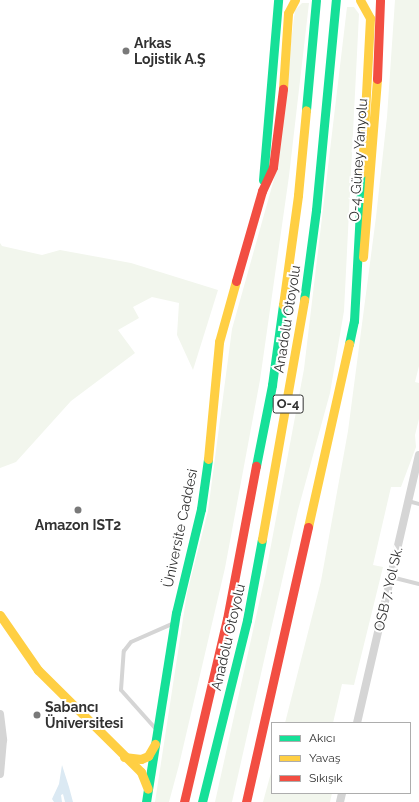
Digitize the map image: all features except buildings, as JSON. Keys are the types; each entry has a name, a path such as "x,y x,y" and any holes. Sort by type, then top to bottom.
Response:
{"main road":[{"path":"262,191 278,0"},
{"path":"262,191 273,167 282,109 288,13 295,0"},
{"name":"Anadolu Otoyolu","path":"184,802 227,619 272,386 298,195 316,0"},
{"name":"Anadolu Otoyolu","path":"202,802 247,620 298,349 316,210 336,0"},
{"path":"246,802 354,321 370,18 365,6 360,0"},
{"name":"O-4 Güney Yanyolu","path":"354,321 367,228 376,123 380,0"},
{"name":"Üniversite Caddesi","path":"146,802 158,735 174,623 201,509 219,342 262,191"},
{"path":"0,615 38,670 141,772 148,789"},
{"path":"124,756 141,759 148,756 158,735"},
{"path":"250,782 252,802"}],"street":[{"name":"OSB 7. Yol Sk.","path":"357,722 407,501 419,455"},
{"path":"0,714 3,740 0,774"}],"lane":[{"path":"407,501 419,504"},
{"path":"391,577 419,584"},
{"path":"158,735 121,690 124,651 131,642 144,634 174,623"}],"shaded area":[{"path":"395,0 419,0 419,366 415,382 419,383 419,419 415,435 416,447 401,487 391,487 373,565 383,567 354,685 342,684 333,722 285,722 321,581 348,431 376,217 387,117"},
{"path":"302,3 309,3 289,176 260,380 225,568 179,765 169,802 155,802 187,593 208,511 232,329 274,179 295,10"},
{"path":"347,7 354,7 359,14 344,311 330,393 298,510 232,802 215,802 266,572 304,369"},
{"path":"0,243 2,246 42,255 60,250 131,263 218,290 193,370 177,335 179,303 152,297 133,307 139,318 118,330 135,353 71,401 16,462 0,468"},
{"path":"62,765 73,802 65,802 63,794 61,795 62,802 54,802 52,799 59,784"},
{"path":"271,773 271,794 332,794 330,802 263,802"}],"traffic: fast":[{"path":"263,180 278,0"},
{"path":"306,110 316,0"},
{"path":"304,300 316,210 336,0"},
{"path":"349,344 354,321 362,173"},
{"path":"256,466 272,385 283,305"},
{"path":"146,802 176,613 201,509 208,459"},
{"path":"202,802 247,620 262,539"}],"traffic: slow":[{"path":"283,89 288,13 295,0"},
{"path":"360,0 370,18 362,173"},
{"path":"363,257 377,79"},
{"path":"283,305 298,195 306,110"},
{"path":"208,459 219,342 236,281"},
{"path":"262,539 304,300"},
{"path":"308,527 349,344"},
{"path":"0,615 38,670 141,772 148,789"},
{"path":"124,757 141,759 148,756 155,744"}],"traffic: jam":[{"path":"377,79 380,0"},
{"path":"236,281 262,191 273,167 283,89"},
{"path":"184,802 227,619 256,466"},
{"path":"246,802 308,527"}],"place":[{"name":"Arkas Lojistik A.Ş","path":"126,51"},
{"name":"Amazon IST2","path":"78,510"},
{"name":"Sabancı Üniversitesi","path":"37,715"}]}
